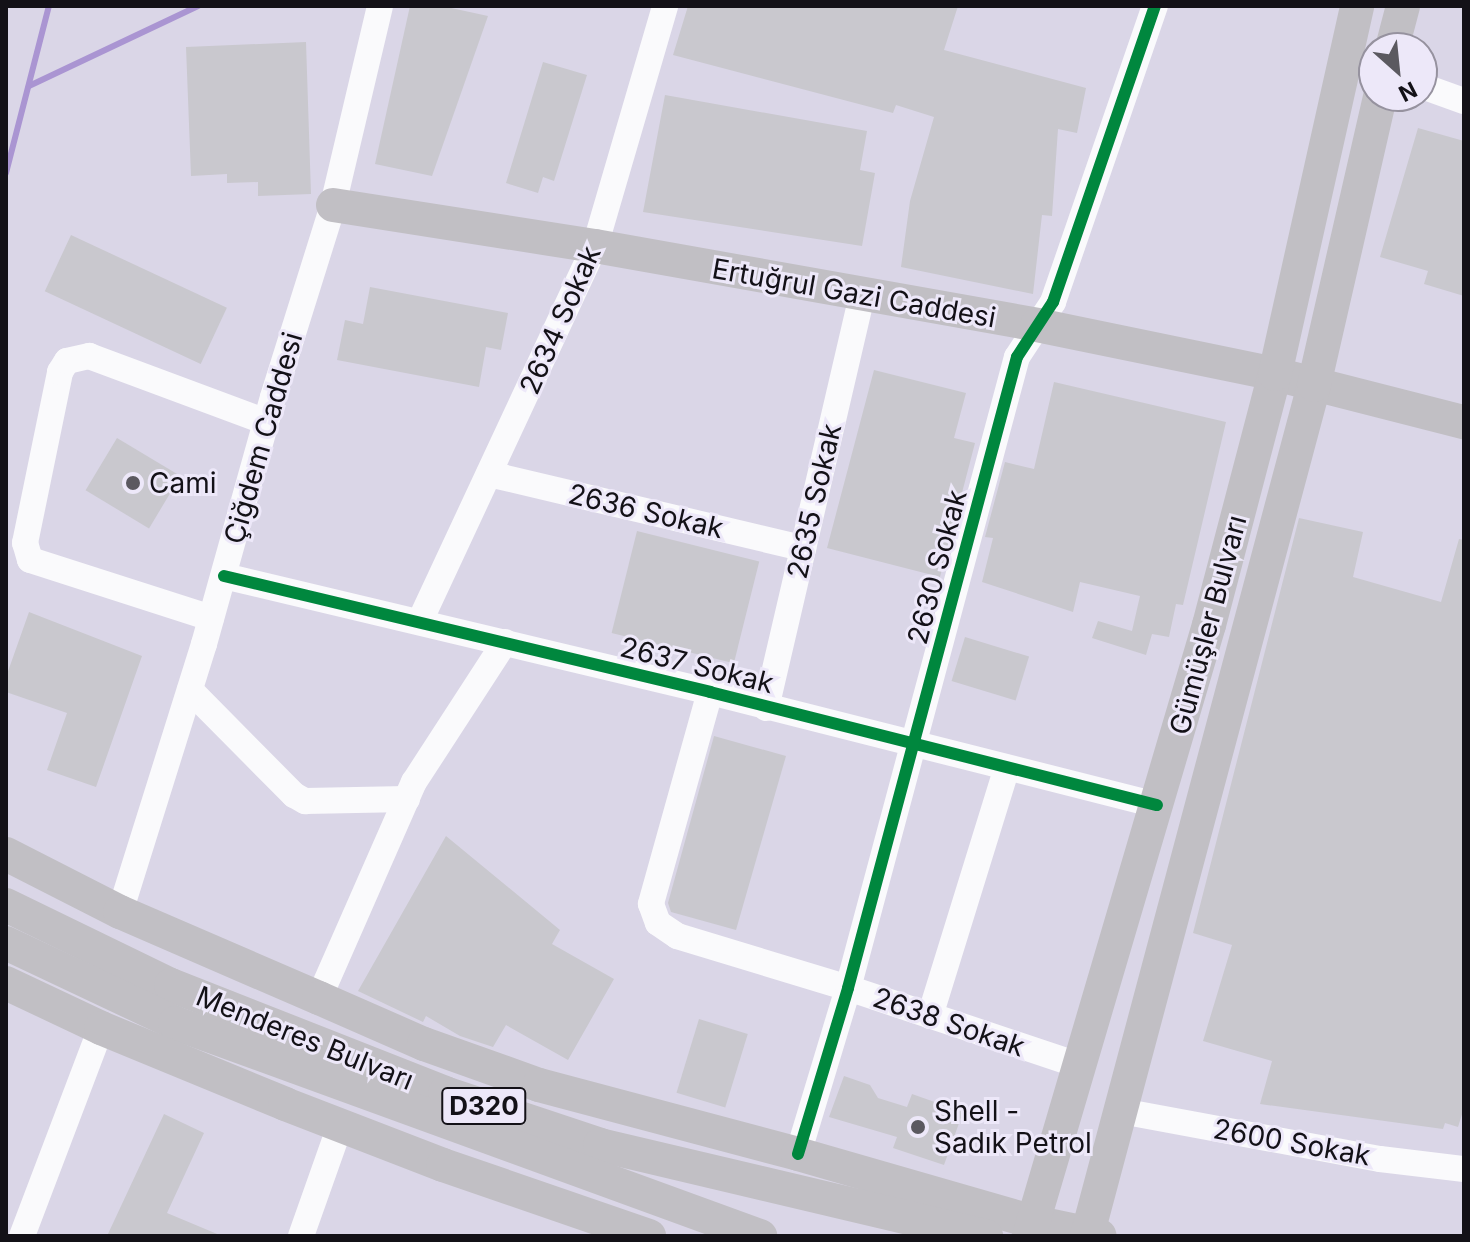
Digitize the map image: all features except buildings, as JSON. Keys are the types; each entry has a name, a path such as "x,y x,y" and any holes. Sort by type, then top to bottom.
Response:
{"main road":[{"name":"Gümüşler Bulvarı","path":"1031,1229 1209,625 1275,374 1357,6"},
{"path":"1396,32 1403,6"},
{"name":"Gümüşler Bulvarı","path":"1091,1235 1121,1111 1314,385 1376,112"},
{"name":"Ertuğrul Gazi Caddesi","path":"333,205 595,246 1037,325 1275,374 1463,418"},
{"path":"6,854 120,912 424,1044 539,1085 798,1154 1031,1229 1091,1235"},
{"name":"Menderes Bulvarı","path":"6,905 171,985 445,1093 600,1145 986,1236"},
{"name":"Menderes Bulvarı","path":"6,943 175,1023 760,1236"},
{"path":"6,983 101,1028 340,1126 649,1236"}],"street":[{"name":"Çiğdem Caddesi","path":"120,912 190,690 266,422 333,205 380,6"},
{"name":"2634 Sokak","path":"420,621 595,246 665,6"},
{"name":"2630 Sokak","path":"798,1154 848,988 915,745 1017,357 1053,302 1148,8"},
{"path":"1438,92 1464,101"},
{"name":"2635 Sokak","path":"766,708 862,294"},
{"path":"211,618 30,560 25,543 60,372 67,361 89,356 266,422"},
{"name":"2636 Sokak","path":"489,474 803,548"},
{"name":"2637 Sokak","path":"224,576 710,692 1157,805"},
{"path":"319,998 407,799 505,642"},
{"path":"190,690 294,795 305,801 407,799"},
{"name":"2638 Sokak","path":"710,692 651,904 658,923 677,936 848,988 1078,1065"},
{"path":"930,1016 1007,768"},
{"path":"22,1236 101,1028"},
{"name":"2600 Sokak","path":"1121,1111 1380,1159 1464,1169"},
{"path":"301,1236 340,1126"}],"shaded area":[{"path":"6,6 1464,6 1464,1236 6,1236"}],"waterway":[{"path":"6,173 49,6"},
{"path":"29,86 198,6"}],"cycle path":[{"path":"798,1154 848,988 1017,357 1053,302 1155,6"},
{"path":"224,576 710,692 1157,805"}],"place":[{"name":"Cami","path":"133,483"},
{"name":"Shell - Sadık Petrol","path":"918,1127"}]}
